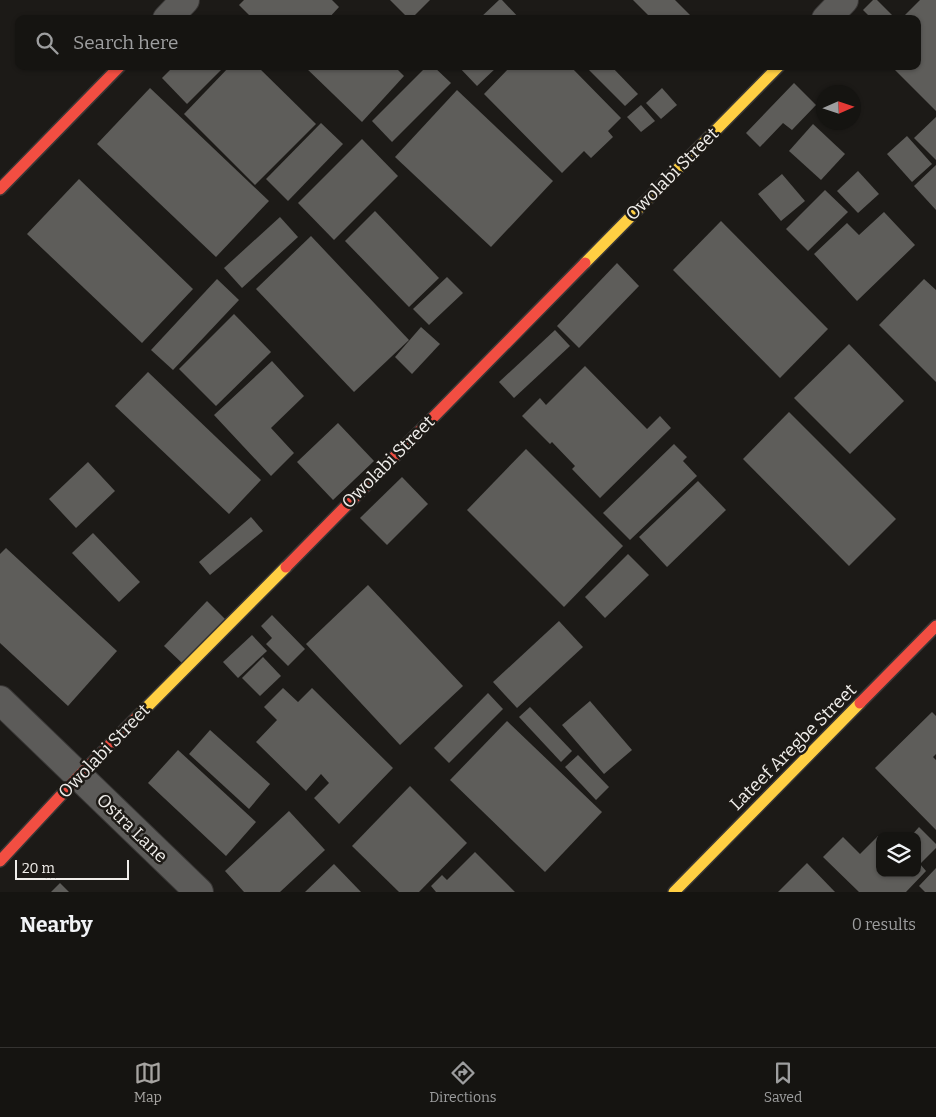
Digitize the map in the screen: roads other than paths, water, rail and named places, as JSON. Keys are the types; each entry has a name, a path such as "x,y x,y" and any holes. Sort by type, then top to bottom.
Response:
{"street":[{"path":"171,15 185,0"},
{"path":"830,15 844,0"},
{"path":"0,189 116,70"},
{"name":"Owolabi Street","path":"0,861 78,777 775,70"},
{"name":"Lateef Aregbe Street","path":"674,892 936,626"},
{"name":"Ostra Lane","path":"0,700 199,892"}]}
